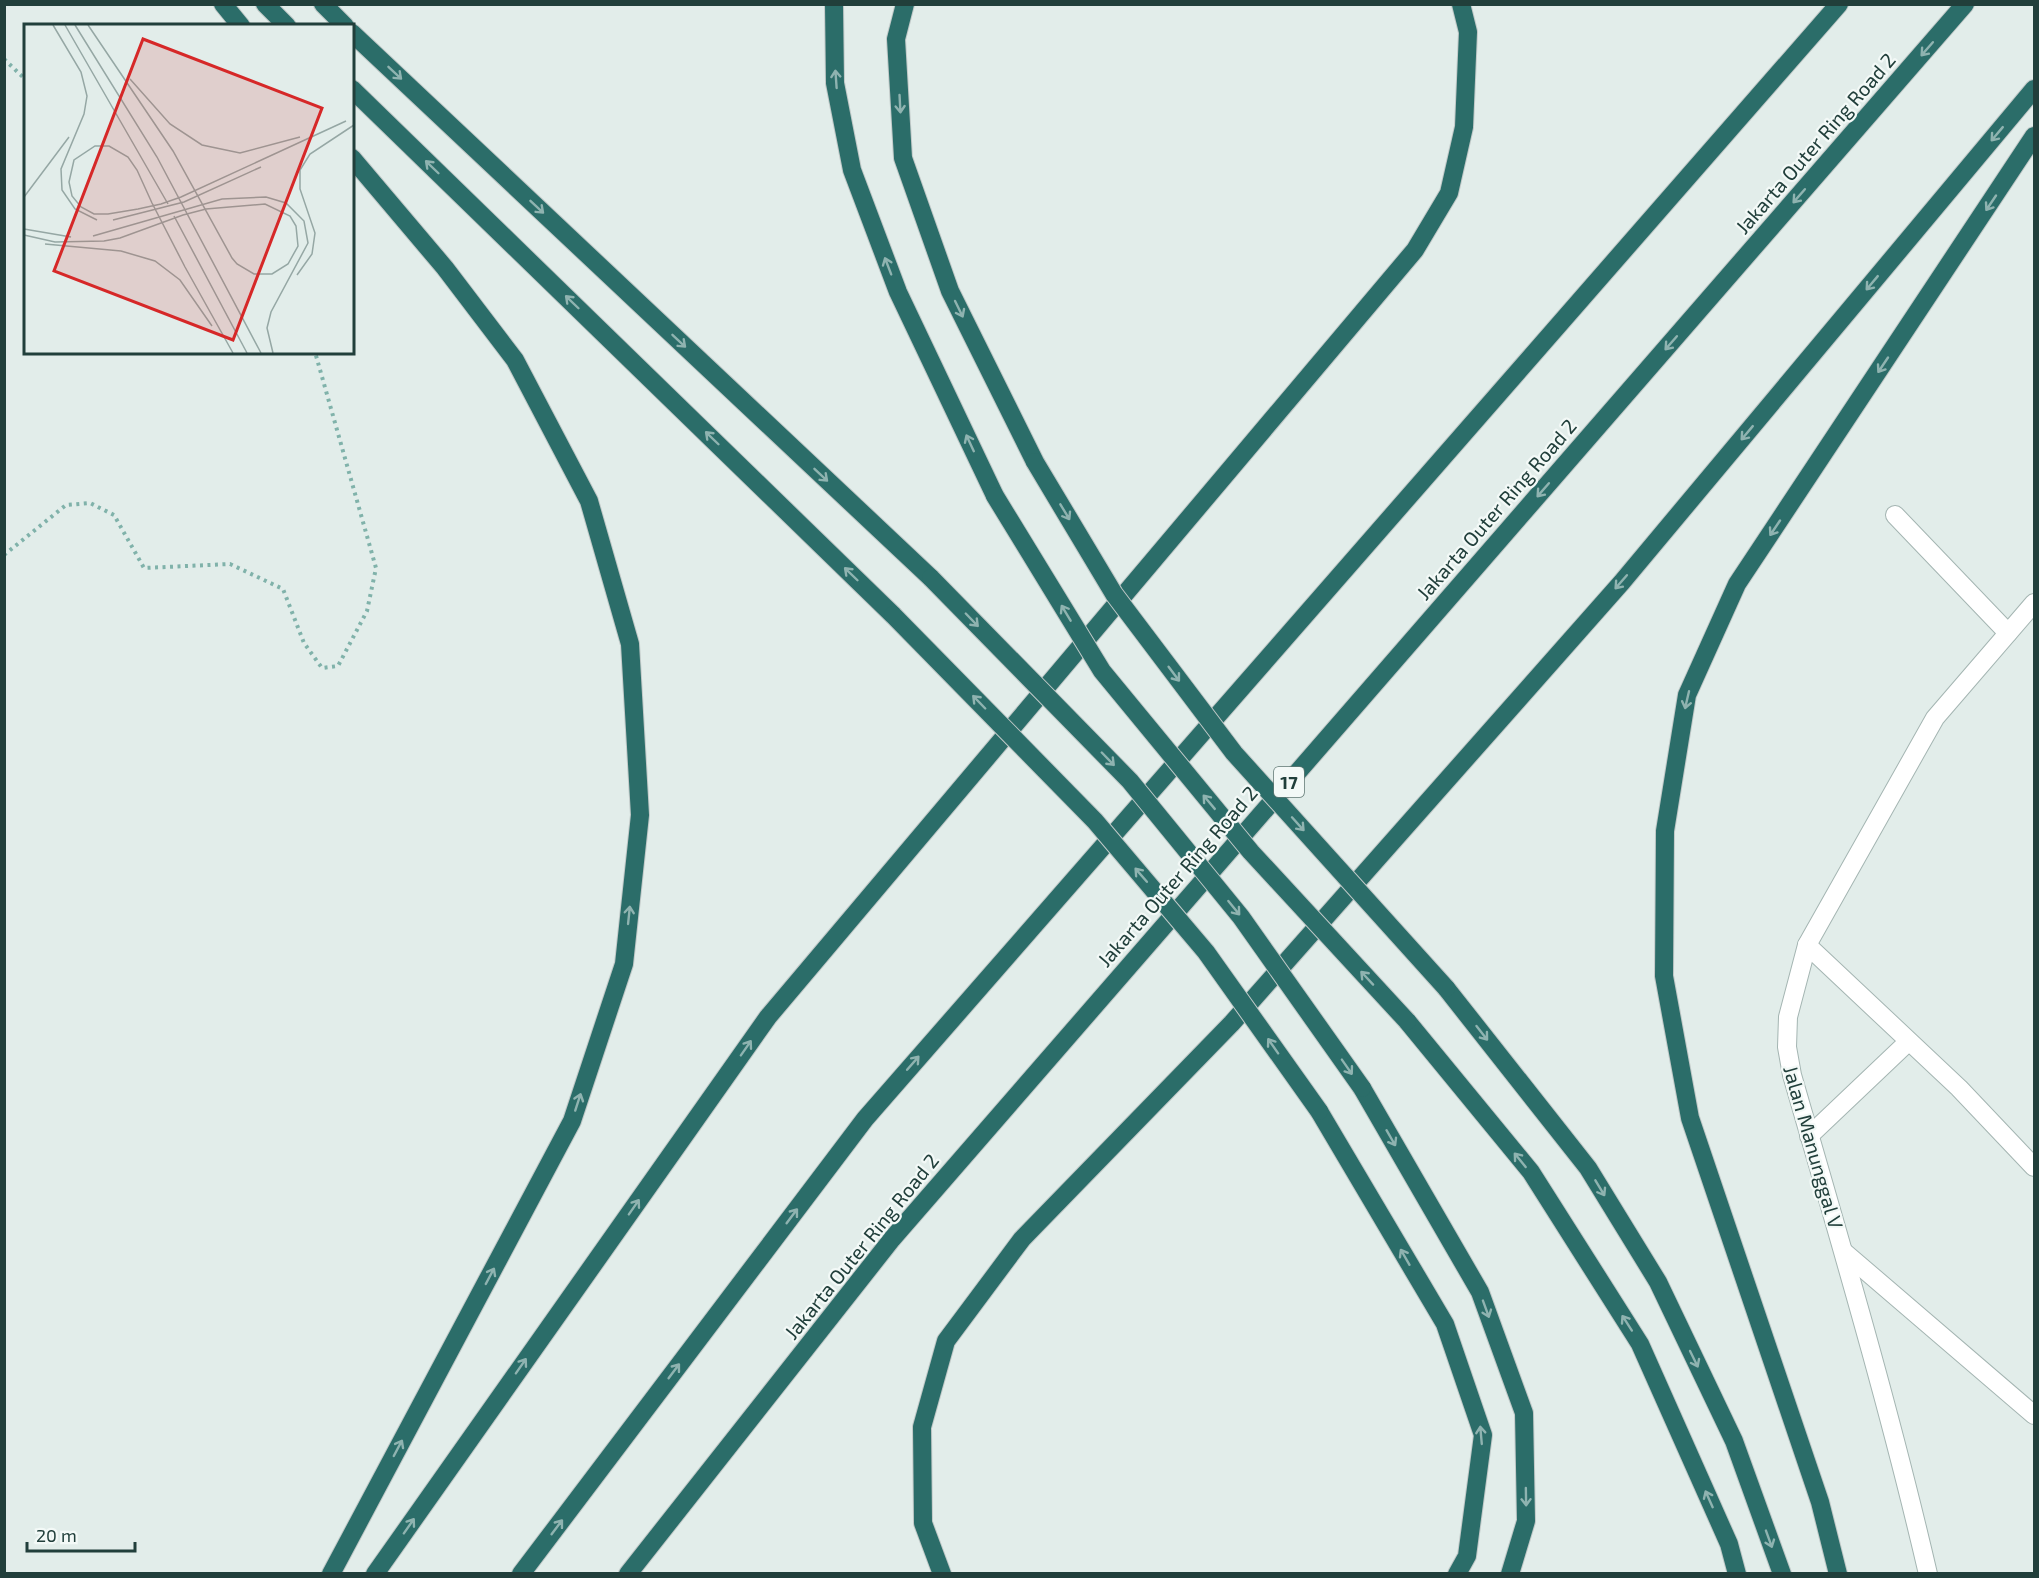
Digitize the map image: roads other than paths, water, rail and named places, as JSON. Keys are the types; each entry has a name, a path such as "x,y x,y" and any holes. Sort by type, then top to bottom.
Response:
{"highway":[{"path":"223,4 239,24"},
{"path":"265,4 285,24"},
{"path":"323,4 343,24"},
{"path":"834,4 835,83 852,170 898,292 995,496 1102,671 1251,852 1407,1021 1531,1173 1640,1344 1729,1544 1737,1574"},
{"path":"905,4 896,39 903,158 950,291 1035,462 1114,594 1234,753 1446,988 1588,1168 1658,1282 1734,1441 1782,1574"},
{"path":"375,1574 768,1017 1415,250 1449,193 1464,127 1468,32 1461,4"},
{"path":"521,1574 865,1119 1839,4"},
{"name":"Jakarta Outer Ring Road 2","path":"628,1574 892,1239 1965,4"},
{"path":"354,35 931,578 1130,781 1241,917 1362,1088 1480,1292 1524,1413 1526,1521 1510,1574"},
{"path":"942,1574 923,1523 922,1427 946,1341 1022,1239 1232,1023 1622,582 2034,89"},
{"path":"354,91 893,615 1095,821 1206,952 1319,1111 1445,1324 1483,1435 1467,1556 1457,1574"},
{"path":"1838,1574 1820,1502 1690,1118 1664,976 1665,831 1687,695 1737,584 2034,136"},
{"path":"331,1574 572,1121 624,964 640,815 630,644 589,501 515,360 445,268 354,160"}],"street":[{"path":"1895,515 2007,633"},
{"name":"Jalan Manunggal V","path":"1928,1574 1907,1482 1844,1252 1809,1136 1787,1047 1788,1017 1807,945 1935,718 2034,603"},
{"path":"1807,945 1959,1088 2034,1167"},
{"path":"1809,1136 1908,1042"},
{"path":"1844,1252 2034,1415"}]}
